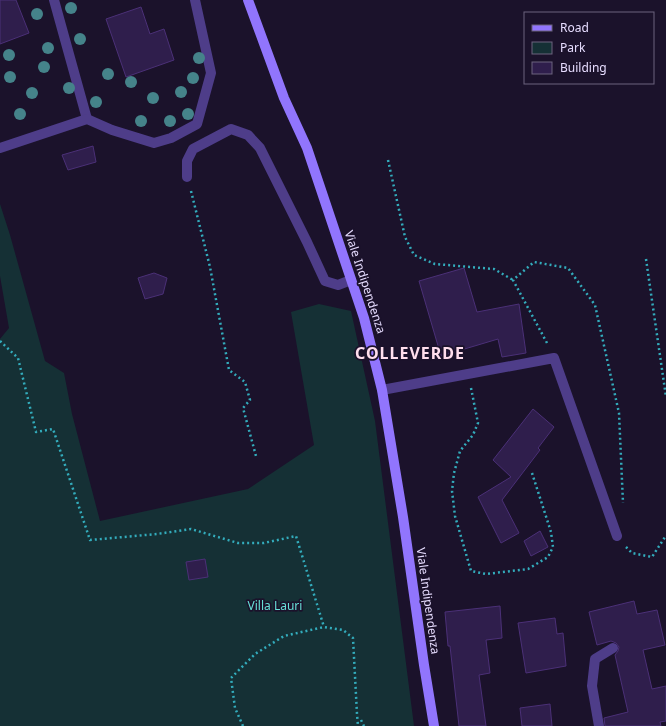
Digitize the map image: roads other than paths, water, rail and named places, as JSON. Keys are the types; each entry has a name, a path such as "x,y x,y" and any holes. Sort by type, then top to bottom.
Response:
{"main road":[{"name":"Viale Indipendenza","path":"248,0 284,98 307,148 364,318 382,390 403,517 434,726"}],"street":[{"path":"54,0 87,119"},
{"path":"0,148 87,119 112,130 154,143 171,138 197,124 211,73 195,0"},
{"path":"187,177 187,161 193,149 231,129 248,135 260,148 307,242 324,281 338,285 351,280"},
{"path":"382,390 554,358 617,536"},
{"path":"599,726 592,686 595,659 613,648"}],"district":[{"name":"COLLEVERDE","path":"410,353"}],"park label":[{"name":"Villa Lauri","path":"275,606"}]}
